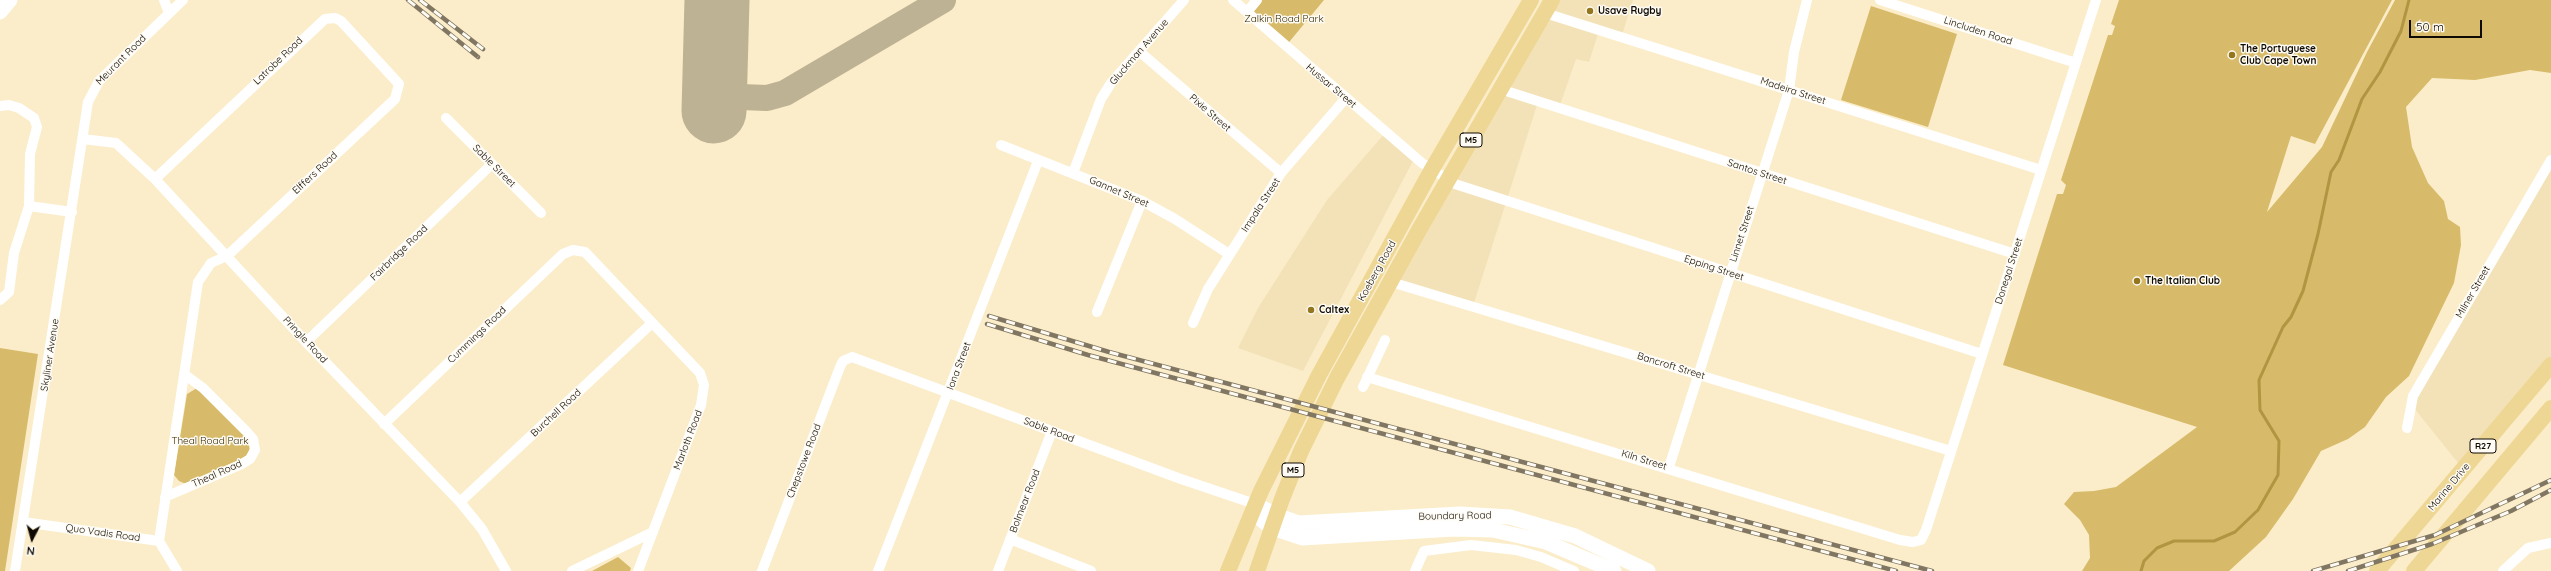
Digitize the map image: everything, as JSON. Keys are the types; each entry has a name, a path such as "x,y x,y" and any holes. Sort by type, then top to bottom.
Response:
{"main road":[{"path":"0,12 10,0"},
{"name":"Koeberg Road","path":"1228,571 1251,507 1319,375 1431,171 1531,0"},
{"name":"Koeberg Road","path":"1257,571 1305,442 1337,378 1447,180 1549,6"},
{"name":"Marine Drive","path":"2376,571 2415,527 2551,365"},
{"name":"R27","path":"2414,571 2551,408"},
{"path":"1251,507 1274,522"},
{"name":"Boundary Road","path":"1274,522 1293,521 1311,523 1460,514 1510,517 1576,536 1648,571"},
{"name":"Boundary Road","path":"1274,522 1289,535 1308,538 1454,529 1493,530 1546,542 1614,571"}],"street":[{"path":"164,0 169,13"},
{"name":"Meurant Road","path":"83,139 88,102 99,81 183,0"},
{"name":"Gluckman Avenue","path":"1073,173 1101,99 1120,72 1140,52 1184,0"},
{"name":"Hussar Street","path":"1233,0 1431,171 1447,180"},
{"path":"1247,12 1257,0"},
{"name":"Linnet Street","path":"1669,467 1789,90 1794,52 1807,0"},
{"name":"Lincluden Road","path":"1880,0 2076,63"},
{"name":"Donegal Street","path":"1921,540 1926,530 2096,0"},
{"name":"Madeira Street","path":"1549,6 1789,90 2041,170"},
{"name":"Latrobe Road","path":"155,179 324,19 335,18 341,21 397,81 399,89"},
{"name":"Pixie Street","path":"1140,52 1281,173"},
{"name":"Elffers Road","path":"228,256 395,99 399,89"},
{"name":"Santos Street","path":"1500,89 2015,254"},
{"name":"Impala Street","path":"1193,323 1208,289 1281,173 1346,98"},
{"path":"0,106 8,105 19,108 31,115 36,122 37,130 29,161 29,206 14,253 9,292 0,300"},
{"name":"Sable Street","path":"446,118 542,213"},
{"name":"Pringle Road","path":"83,139 116,143 155,179 228,256 306,342 460,502 482,529 506,571"},
{"name":"Skyliner Avenue","path":"16,571 83,139"},
{"name":"Gannet Street","path":"1001,145 1038,161 1073,173 1142,201 1175,219 1229,254"},
{"name":"Milner Street","path":"2407,428 2413,396 2551,160"},
{"name":"Iona Street","path":"878,571 1038,161"},
{"name":"Fairbridge Road","path":"306,342 492,164"},
{"name":"Epping Street","path":"1447,180 1982,354"},
{"path":"1097,312 1142,201"},
{"path":"29,206 72,212"},
{"name":"Cummings Road","path":"384,424 563,254 573,250 589,255 652,323"},
{"path":"177,571 159,541 198,282 211,262 228,256"},
{"name":"Bancroft Street","path":"1391,282 1951,451"},
{"name":"Burchell Road","path":"460,502 652,323"},
{"name":"Marloth Road","path":"638,571 701,405 704,385 700,373 652,323"},
{"path":"1363,387 1385,340"},
{"name":"Sable Road","path":"852,357 949,391 1251,507"},
{"name":"Chepstowe Road","path":"762,571 840,367 844,361 852,357"},
{"name":"Theal Road","path":"165,497 240,465 250,459 255,450 253,439 246,431 203,388 184,374"},
{"name":"Kiln Street","path":"1368,377 1669,467 1900,540 1913,542 1921,540"},
{"name":"Bolmear Road","path":"998,571 1052,431"},
{"name":"Quo Vadis Road","path":"23,522 159,541"},
{"path":"572,571 653,532"},
{"path":"1010,539 1092,571"},
{"path":"2503,571 2528,548 2551,542"},
{"path":"1415,571 1424,551 1471,545 1516,550 1541,557 1574,571"}],"shaded area":[{"path":"1552,0 1633,0 1621,38 1599,31 1589,62 1576,59 1559,108 1538,102 1473,306 1391,282"},
{"path":"1386,132 1415,157 1303,371 1238,348 1258,308 1327,200"},
{"path":"2551,156 2551,365 2463,469 2410,403"}],"green space":[{"name":"Zalkin Road Park","path":"1257,0 1324,0 1285,47 1247,11"},
{"path":"2119,0 2392,0 2315,144 2291,136 2267,212 2322,147 2367,52 2395,0 2551,0 2551,73 2530,70 2475,80 2432,78 2406,107 2412,147 2428,183 2444,201 2448,219 2460,227 2461,245 2454,283 2409,376 2386,397 2365,427 2348,439 2321,451 2293,499 2266,537 2229,571 2082,571 2090,558 2089,535 2080,520 2064,504 2074,492 2094,491 2116,487 2197,427 2003,365 2057,194 2063,194 2066,185 2061,180 2108,35 2112,35 2115,26 2111,24"},
{"path":"1871,6 1957,34 1928,127 1841,100"},
{"path":"0,348 38,354 5,571 0,571"},
{"name":"Theal Road Park","path":"197,388 252,443 247,456 186,484 179,481 174,475 187,394"},
{"path":"618,557 631,568 630,571 592,571"}],"waterway":[{"path":"2141,571 2144,561 2157,548 2174,541 2214,541 2235,532 2258,510 2278,475 2279,441 2260,410 2259,380 2283,327 2291,317 2303,291 2318,234 2331,172 2339,160 2362,99 2380,72 2401,31 2409,0"}],"taxiway":[{"path":"715,96 767,98 785,93 943,0"}],"runway":[{"path":"714,111 717,0"}],"railway":[{"path":"408,0 478,57"},
{"path":"420,0 483,49"},
{"path":"989,316 1109,352 1932,571"},
{"path":"987,324 1088,355 1896,571"},
{"path":"2313,571 2435,535 2551,480"},
{"path":"2348,571 2432,544 2511,511 2551,490"}],"place":[{"name":"Usave Rugby","path":"1590,11"},
{"name":"The Portuguese Club Cape Town","path":"2232,55"},
{"name":"The Italian Club","path":"2137,281"},
{"name":"Caltex","path":"1311,310"}]}
